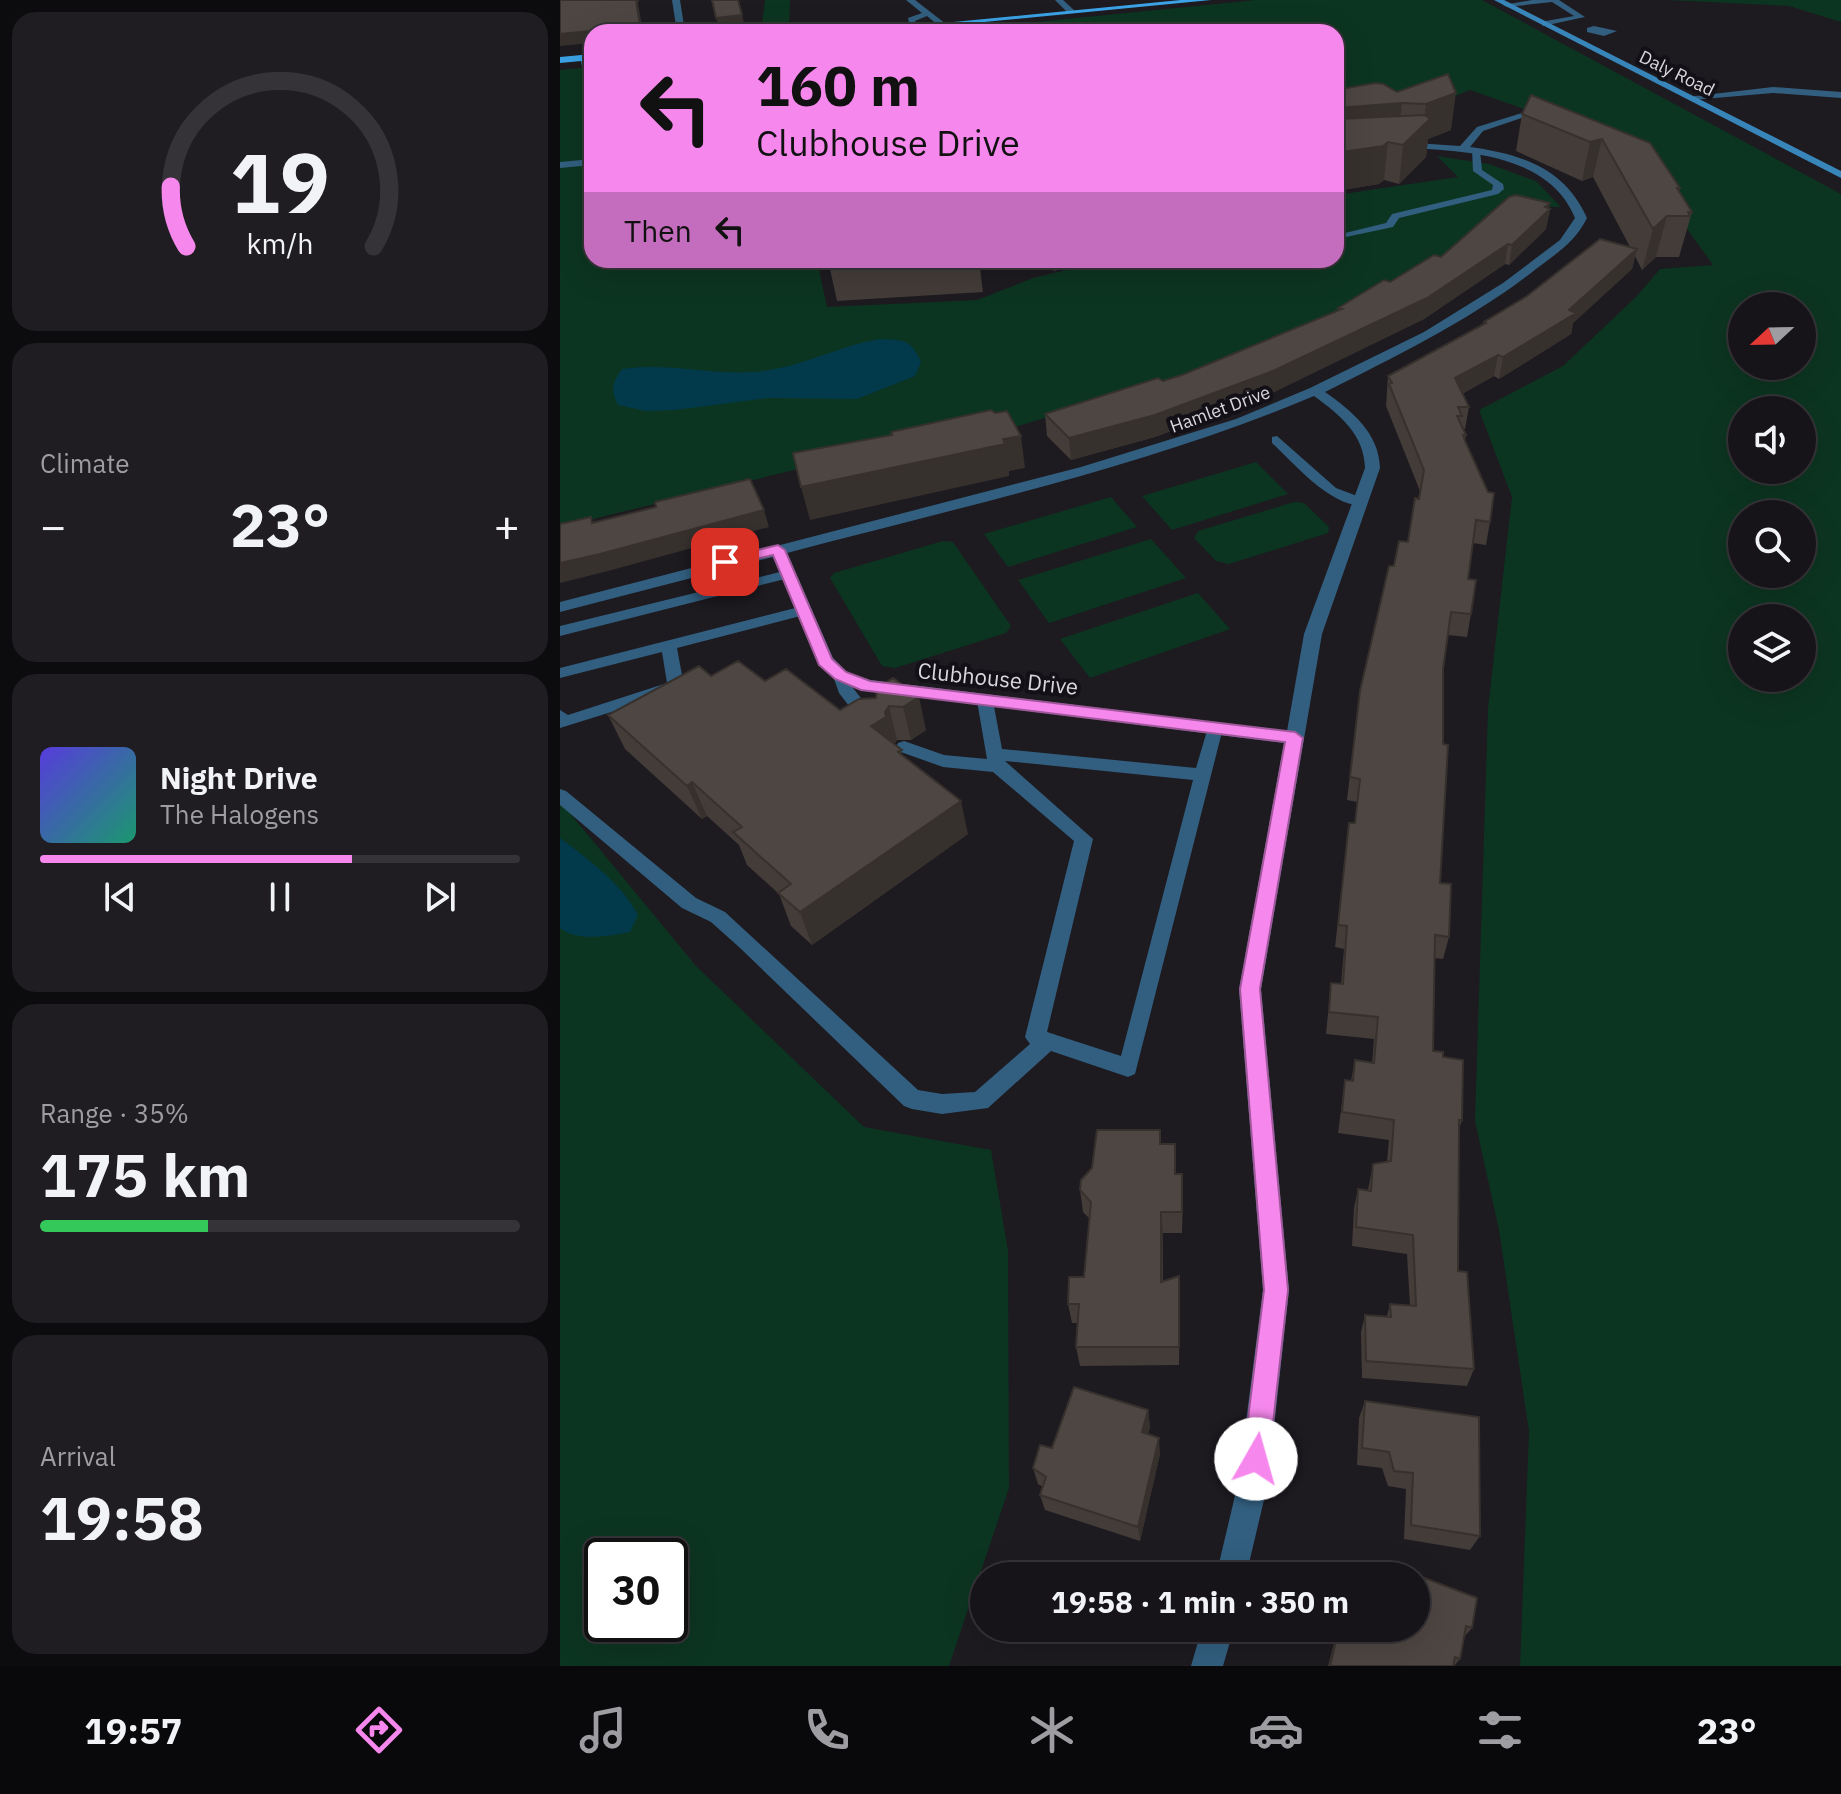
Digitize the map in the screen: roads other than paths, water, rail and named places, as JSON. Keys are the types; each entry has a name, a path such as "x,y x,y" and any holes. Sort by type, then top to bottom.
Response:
{"main road":[{"path":"1083,10 1138,0"},
{"path":"942,24 1207,0"},
{"name":"Daly Road","path":"1503,2 1841,175"},
{"path":"560,60 584,57"}],"street":[{"path":"676,0 680,24"},
{"path":"1692,97 1773,90 1841,95"},
{"path":"1470,150 1480,129 1528,114"},
{"name":"Hamlet Drive","path":"560,607 857,531 1184,442 1315,391 1470,311 1536,264 1575,231 1581,218 1579,206 1559,183 1524,165 1470,150 1389,145"},
{"path":"1234,1562 1253,1483 1276,1290 1250,989 1313,634 1373,461 1365,438 1346,413 1315,391"},
{"path":"778,550 825,661 841,676"},
{"name":"Clubhouse Drive","path":"841,676 867,686 1295,738"},
{"path":"1207,1666 1214,1642"}],"lane":[{"path":"910,0 942,24"},
{"path":"1059,0 1071,11"},
{"path":"1503,2 1553,0 1581,17 1543,24"},
{"path":"912,24 911,20 928,13"},
{"path":"1564,35 1595,29 1600,23 1610,23"},
{"path":"1346,234 1389,225 1396,216 1495,192 1499,189 1498,184 1478,171 1470,150"},
{"path":"560,165 584,163"},
{"path":"1277,440 1331,491 1360,502"},
{"path":"560,631 788,574"},
{"path":"560,673 803,611"},
{"path":"560,716 562,723 676,686 669,645"},
{"path":"841,676 845,689 861,713 876,726"},
{"path":"985,701 996,760 1084,839 1035,1037 1128,1068 1215,728"},
{"path":"904,747 943,761 996,760 1203,775"},
{"path":"560,795 689,903 718,917 746,941 912,1099 942,1104 980,1101 1048,1041"}],"water":[{"path":"880,339 906,342 921,362 915,376 857,399 768,398 646,411 618,405 614,395 615,382 622,369 655,367 753,372 786,367"},
{"path":"560,838 604,873 623,893 638,915 630,932 584,936 560,928"}]}
